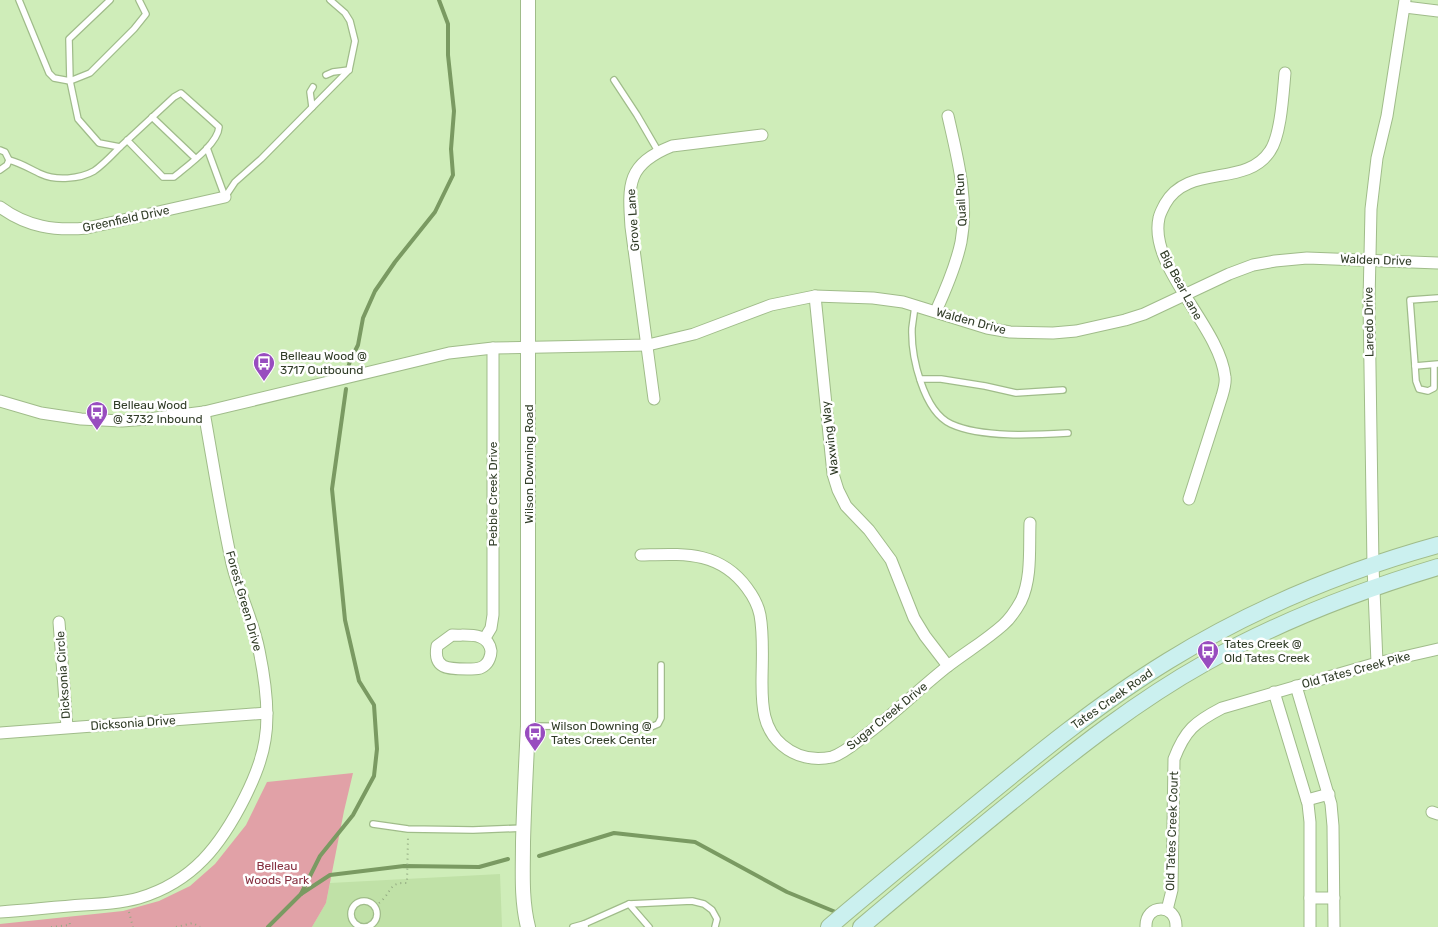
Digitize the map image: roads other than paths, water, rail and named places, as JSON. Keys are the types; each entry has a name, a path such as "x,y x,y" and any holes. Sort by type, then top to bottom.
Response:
{"main road":[{"name":"Tates Creek Road","path":"829,927 1044,748 1160,666 1234,624 1285,600 1373,566 1438,545"},
{"name":"Tates Creek Road","path":"861,927 1061,761 1133,708 1196,668 1228,650 1286,623 1374,588 1438,567"}],"street":[{"name":"Wilson Downing Road","path":"528,0 528,726 523,806 524,908 528,927"},
{"path":"1405,3 1438,11"},
{"name":"Laredo Drive","path":"1377,663 1373,566 1369,261 1371,209 1377,158 1387,116 1405,3"},
{"name":"Big Bear Lane","path":"1189,500 1222,396 1225,378 1220,356 1160,248 1157,230 1159,216 1169,198 1182,186 1198,179 1242,171 1253,166 1270,153 1277,134 1284,73"},
{"name":"Quail Run","path":"936,311 948,284 963,226 962,184 948,116"},
{"name":"Grove Lane","path":"654,399 631,227 630,188 635,172 647,159 658,151 672,146 762,135"},
{"name":"Greenfield Drive","path":"0,208 30,224 50,229 69,230 87,228 225,198"},
{"name":"Walden Drive","path":"0,401 42,413 81,419 122,421 204,412 450,353 493,348 648,345 694,334 771,305 815,296 873,298 916,306 988,328 1010,332 1053,333 1076,331 1144,314 1229,274 1253,265 1307,258 1438,263"},
{"name":"Waxwing Way","path":"815,296 833,474 838,490 846,506 868,530 891,560 914,618 948,666"},
{"name":"Pebble Creek Drive","path":"485,638 490,628 492,615 493,348"},
{"name":"Forest Green Drive","path":"0,912 126,901 158,890 181,878 213,851 227,831 257,770 265,738 267,713 260,652 233,566 204,412"},
{"name":"Sugar Creek Drive","path":"641,555 694,555 714,560 729,569 743,582 754,597 760,613 762,699 764,717 771,733 782,745 795,754 821,758 834,756 846,750 894,713 948,666 1004,624 1021,601 1028,577 1030,523"},
{"name":"Dicksonia Circle","path":"59,622 67,727"},
{"name":"Pebble Creek Drive","path":"452,635 485,638 490,645 491,654 487,664 479,669 448,669 440,665 435,654 437,646 452,635"},
{"name":"Old Tates Creek Pike","path":"1274,692 1438,648"},
{"path":"1296,686 1329,794 1333,826 1334,927"},
{"path":"1274,692 1307,800 1310,822 1310,927"},
{"name":"Old Tates Creek Court","path":"1146,927 1146,919 1153,911 1167,910 1172,890 1174,759 1181,741 1191,728 1214,712 1274,692"},
{"name":"Dicksonia Drive","path":"0,732 267,713"},
{"path":"1307,800 1329,794"},
{"path":"1310,898 1334,898"},
{"path":"1167,910 1174,917 1176,927"}],"lane":[{"path":"19,0 49,73 59,80 70,81 90,73 134,29 146,14 139,0"},
{"path":"110,0 69,39 70,81 78,119 99,143 120,146"},
{"path":"225,198 235,182 261,159 349,70 355,41 350,21 346,13 330,0"},
{"path":"326,75 349,70"},
{"path":"614,80 658,151"},
{"path":"312,107 310,92 313,87"},
{"path":"0,150 5,152 9,160 22,164 41,174 67,178 80,176 93,171 104,162 120,146 177,94 184,94 219,127 218,135 207,148 174,177 163,176 127,140"},
{"path":"152,117 195,158"},
{"path":"207,148 225,198"},
{"path":"0,170 7,165 9,160"},
{"path":"1415,366 1436,364 1434,388 1428,391 1419,389 1416,381 1410,300 1438,298"},
{"path":"916,306 912,330 917,370 929,402 938,415 950,423 966,428 1002,434 1068,433"},
{"path":"920,378 976,384 1016,393 1063,390"},
{"path":"528,726 651,727 658,724 661,718 661,665"},
{"path":"374,824 408,829 473,830 524,828"},
{"path":"360,901 368,901 375,906 377,917 369,926 361,927 352,918 353,906 360,901"},
{"path":"573,927 585,925 629,904 692,901 704,904 712,910 717,919 715,927"},
{"path":"629,904 649,927"}],"waterway":[{"path":"348,368 358,345 363,318 375,291 395,262 435,212 453,175 451,149 454,111 448,55 448,24 439,0"},
{"path":"301,894 320,856 353,815 374,776 377,749 374,705 359,681 345,620 332,489 346,389"},
{"path":"539,856 614,833 695,842 787,892 838,913"},
{"path":"268,927 301,894 330,875 404,866 479,867 508,859"}],"place":[{"name":"Belleau Wood @ 3717 Outbound","path":"264,382"},
{"name":"Belleau Wood @ 3732 Inbound","path":"97,431"},
{"name":"Tates Creek @ Old Tates Creek","path":"1208,670"},
{"name":"Wilson Downing @ Tates Creek Center","path":"535,752"}],"park label":[{"name":"Belleau Woods Park","path":"277,873"}]}
